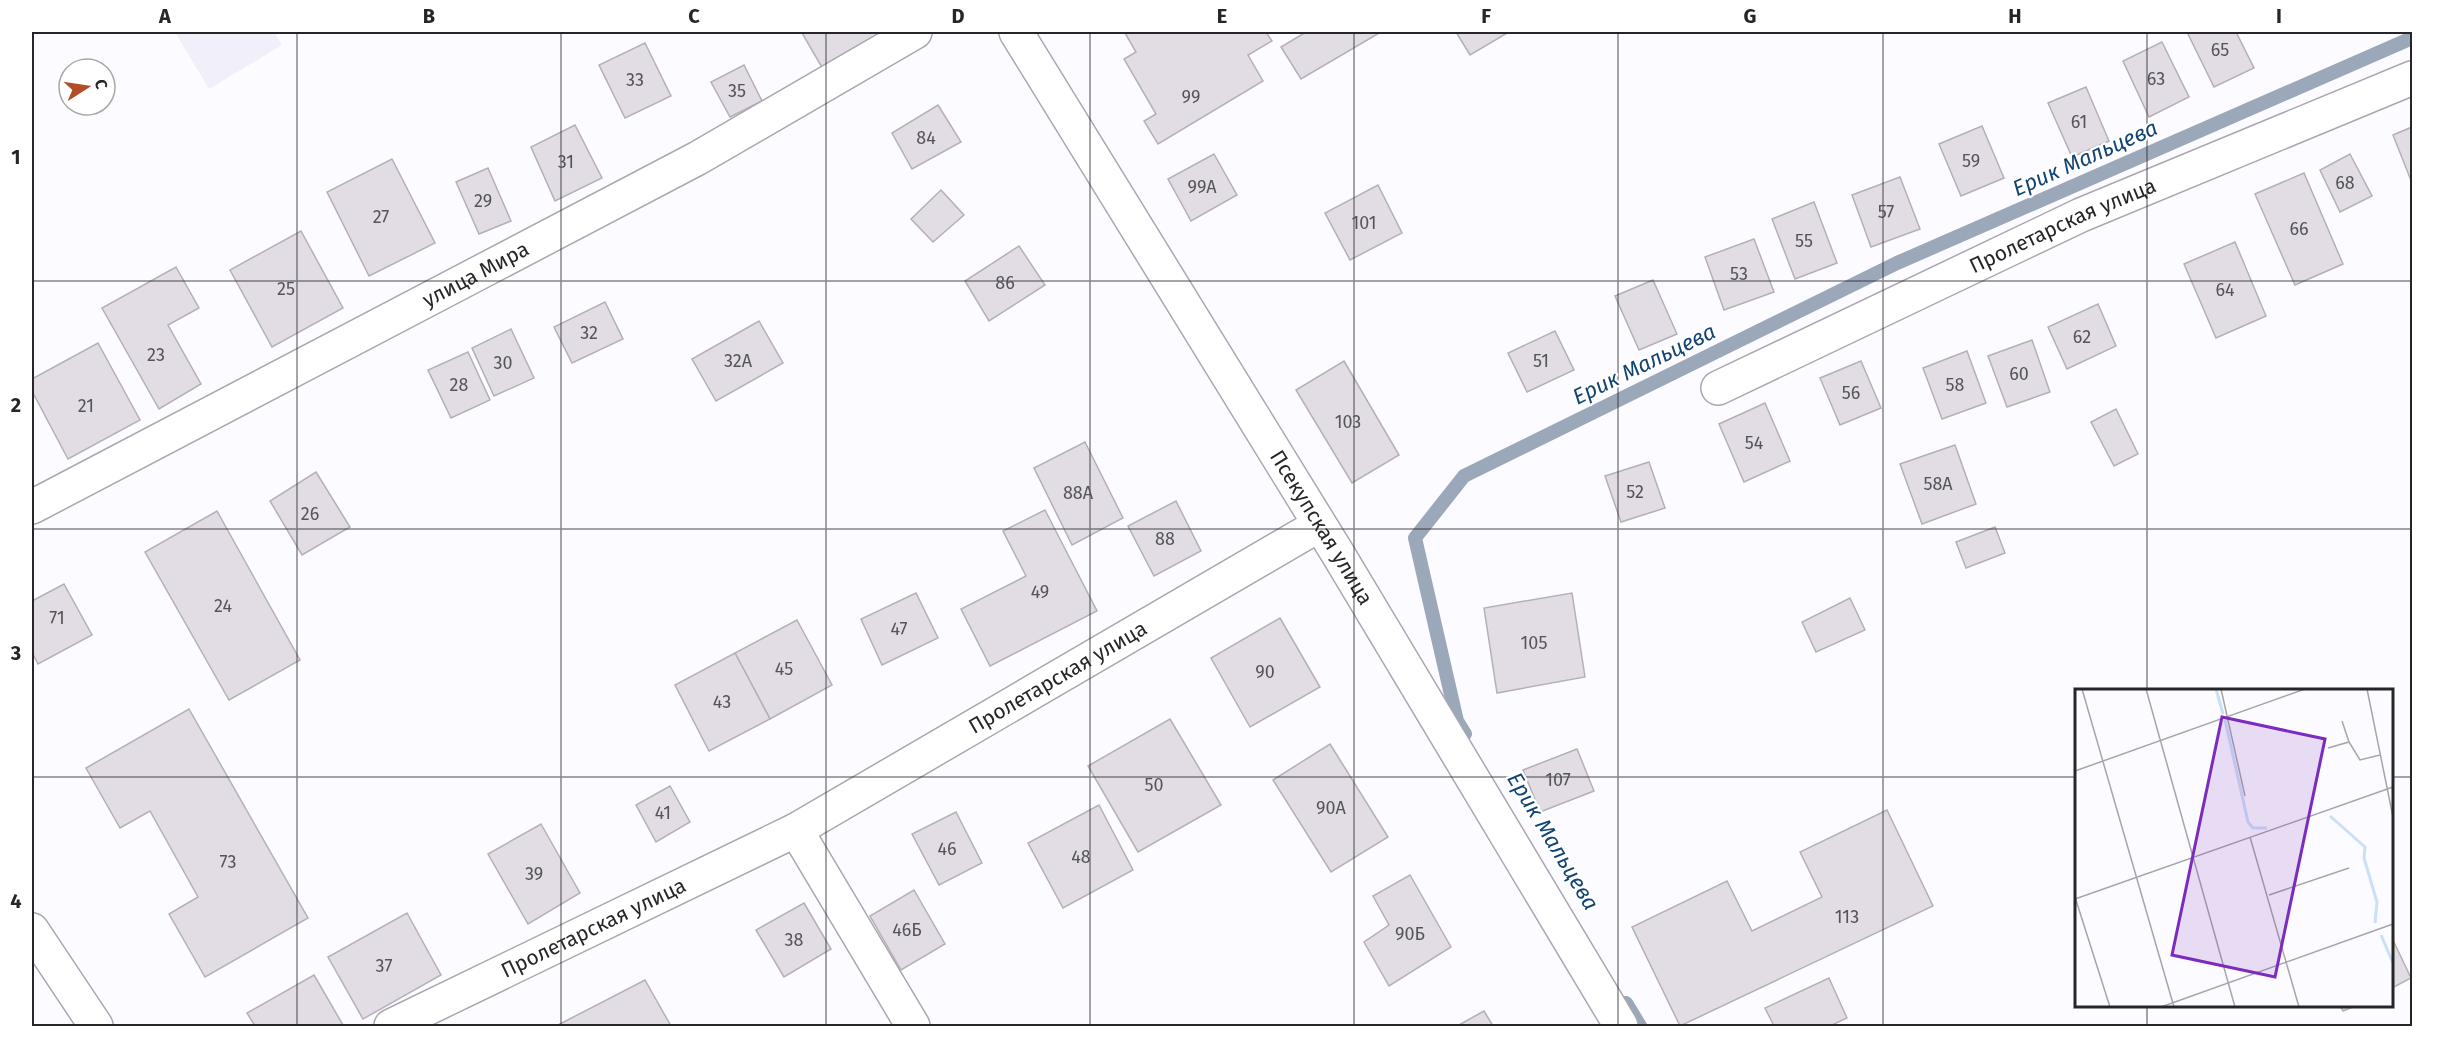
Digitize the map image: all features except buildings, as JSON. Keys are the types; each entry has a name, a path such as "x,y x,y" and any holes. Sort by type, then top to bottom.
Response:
{"street":[{"name":"улица Мира","path":"32,507 698,158 915,32"},
{"name":"Псекупская улица","path":"1016,32 1319,525 1621,1026"},
{"name":"Пролетарская улица","path":"1718,388 2081,215 2412,78"},
{"name":"Пролетарская улица","path":"391,1026 796,830 1319,525"},
{"path":"796,830 913,1026"},
{"path":"32,930 96,1026"}],"shaded area":[{"path":"175,32 274,32 282,45 209,89"}],"waterway":[{"name":"Ерик Мальцева","path":"1465,734 1457,721 1415,538 1464,476 1897,263 2412,38"},
{"name":"Ерик Мальцева","path":"1626,1003 1640,1026"}]}
